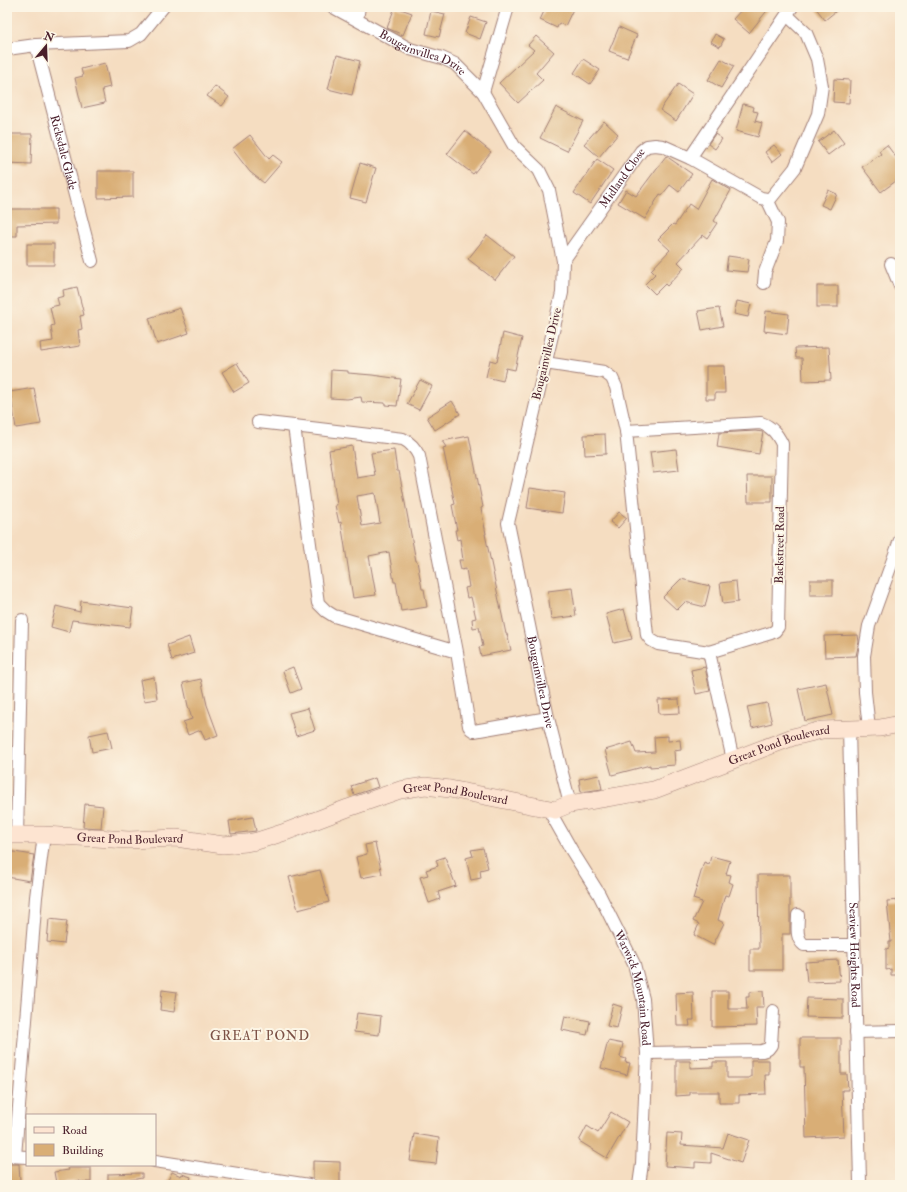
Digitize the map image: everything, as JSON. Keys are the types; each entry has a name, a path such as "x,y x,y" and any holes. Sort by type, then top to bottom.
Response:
{"street":[{"path":"7,49 36,45 129,41 141,34 163,7"},
{"name":"Bougainvillea Drive","path":"333,7 410,49 442,58 455,64 483,92 514,146 539,170 549,190 563,261 562,293 508,523 548,718 570,804"},
{"path":"356,19 359,7"},
{"path":"483,92 508,7"},
{"path":"690,158 789,11 806,33 817,58 822,86 818,114 795,168 771,198 767,199 778,222 777,241 765,272 764,283"},
{"name":"Ricksdale Glade","path":"36,45 92,261"},
{"name":"Midland Close","path":"563,261 641,150 647,146 663,146 690,158 761,198 767,199"},
{"path":"891,264 900,286"},
{"path":"545,363 604,372 612,378 616,387 626,431 647,635 651,640 658,644 709,652 733,760"},
{"path":"258,422 403,439 409,442 416,449 419,456 457,652 470,729 474,731 548,718"},
{"name":"Backstreet Road","path":"626,431 761,423 768,425 774,430 782,444 778,627 771,633 709,652"},
{"path":"294,426 318,603 334,616 457,652"},
{"path":"868,728 864,692 864,656 869,626 900,540"},
{"path":"12,836 22,620"},
{"name":"Great Pond Boulevard","path":"12,836 44,835 129,840 176,838 223,845 246,843 263,840 391,793 409,788 425,786 450,789 555,810 570,804 654,790 793,737 822,730 880,728 900,724"},
{"name":"Seaview Heights Road","path":"849,728 860,1182"},
{"name":"Warwick Mountain Road","path":"549,810 599,894 634,964 643,999 647,1053 642,1164 639,1185"},
{"path":"16,1156 36,897 44,835"},
{"path":"798,915 798,938 804,945 854,945"},
{"path":"647,1053 762,1051 768,1049 771,1045 773,1011"},
{"path":"856,1032 900,1031"},
{"path":"156,1161 309,1185"}],"building":[{"path":"395,7 412,13 403,35 387,28"},
{"path":"546,7 574,7 565,26 559,23 557,28 540,20"},
{"path":"744,7 770,7 749,33 733,19"},
{"path":"815,7 841,7 825,20"},
{"path":"431,11 445,14 439,37 426,34"},
{"path":"471,17 486,22 480,39 465,33"},
{"path":"619,27 637,35 627,58 609,51"},
{"path":"715,34 724,39 720,47 711,42"},
{"path":"536,36 554,52 536,73 543,80 518,103 499,83 534,50 528,45"},
{"path":"337,55 360,61 352,95 328,89"},
{"path":"583,59 600,70 590,84 574,73"},
{"path":"721,59 734,66 721,88 708,80"},
{"path":"105,63 110,87 102,89 105,103 82,108 75,78 83,76 81,69"},
{"path":"834,79 850,80 849,103 833,102"},
{"path":"678,84 693,94 676,121 660,110"},
{"path":"215,86 229,97 222,106 207,96"},
{"path":"743,104 754,107 753,111 758,112 755,121 762,123 758,137 736,131"},
{"path":"556,107 583,121 567,151 540,138"},
{"path":"604,121 618,134 599,157 584,144"},
{"path":"834,130 844,143 828,155 818,142"},
{"path":"465,131 491,152 473,174 447,154"},
{"path":"7,134 32,134 31,164 7,163"},
{"path":"715,134 722,139 715,149 708,144"},
{"path":"250,135 269,159 273,155 282,162 264,183 250,172 232,149"},
{"path":"774,145 782,154 772,162 765,152"},
{"path":"887,145 900,163 900,178 881,192 862,167 881,154 879,151"},
{"path":"666,156 692,174 679,192 670,185 662,195 660,194 645,219 618,203 626,190 636,196"},
{"path":"597,159 613,170 590,204 574,193"},
{"path":"360,163 376,168 366,202 350,198"},
{"path":"98,171 133,171 133,197 98,198"},
{"path":"712,179 731,190 714,221 717,223 707,238 703,235 678,262 684,268 667,286 665,284 655,294 645,284 655,274 651,270 670,250 658,239 673,224 675,225 689,204 696,209"},
{"path":"828,190 837,194 830,209 821,205"},
{"path":"7,209 56,209 56,224 17,225 17,236 7,236"},
{"path":"487,235 514,256 495,280 468,259"},
{"path":"27,244 54,244 54,265 27,265"},
{"path":"728,256 749,259 747,272 726,270"},
{"path":"817,286 838,286 838,307 817,307"},
{"path":"77,287 84,315 80,316 82,329 78,330 80,346 41,352 40,343 53,341 51,326 54,325 50,307 59,305 57,298 64,296 63,290"},
{"path":"737,301 751,304 748,317 734,314"},
{"path":"180,308 189,333 157,344 149,318"},
{"path":"719,308 723,326 702,330 698,311"},
{"path":"766,311 789,314 787,334 764,331"},
{"path":"503,333 522,338 515,370 506,368 503,381 486,377 490,360 497,362"},
{"path":"829,347 831,380 803,381 802,358 796,358 795,348"},
{"path":"237,363 249,383 234,392 222,372"},
{"path":"706,366 724,366 725,393 715,393 715,399 706,399"},
{"path":"331,370 401,379 397,406 385,405 385,403 362,402 361,397 347,399 330,398"},
{"path":"420,380 432,386 419,410 407,404"},
{"path":"34,388 41,424 16,428 10,392"},
{"path":"452,401 460,414 435,430 427,417"},
{"path":"763,432 759,454 717,447 719,433"},
{"path":"605,434 606,454 585,455 584,435"},
{"path":"469,436 483,507 481,508 485,534 506,634 511,650 481,656 479,647 483,646 479,627 473,628 472,619 476,618 471,597 467,598 465,588 469,587 466,569 461,570 459,560 463,560 460,539 457,540 455,530 457,530 452,505 455,504 443,448 446,447 442,441"},
{"path":"352,446 357,478 375,475 371,453 394,450 397,471 399,471 416,561 422,589 424,589 427,607 401,611 389,552 369,556 376,595 353,598 341,522 339,523 335,505 337,505 329,450","holes":["375,493 380,523 362,526 357,496"]},
{"path":"676,449 679,470 653,473 650,452"},
{"path":"747,476 772,476 772,502 748,502"},
{"path":"530,488 565,493 562,513 527,508"},
{"path":"619,512 627,518 618,528 610,522"},
{"path":"681,579 710,586 705,607 685,602 677,610 663,597"},
{"path":"810,580 833,580 833,595 810,595"},
{"path":"736,581 738,602 723,604 720,583"},
{"path":"572,588 576,616 551,619 548,591"},
{"path":"81,601 133,608 130,627 72,620 69,632 51,627 56,606 80,612"},
{"path":"624,609 632,639 614,643 606,614"},
{"path":"858,635 859,642 856,656 825,657 824,636"},
{"path":"189,637 194,653 172,660 167,645"},
{"path":"293,667 301,689 291,693 283,671"},
{"path":"705,667 710,691 696,694 691,670"},
{"path":"154,677 157,699 144,701 140,680"},
{"path":"201,679 207,705 218,735 205,740 201,730 188,735 183,722 192,719 183,683"},
{"path":"826,683 833,715 805,721 798,689"},
{"path":"679,699 680,713 659,714 658,700"},
{"path":"767,703 772,723 752,728 747,707"},
{"path":"308,708 315,730 296,736 289,713"},
{"path":"108,731 112,748 92,752 89,735"},
{"path":"668,736 668,741 680,740 681,750 674,751 675,765 650,767 650,765 612,775 605,750 632,742 636,753 655,752 654,737"},
{"path":"599,775 602,789 581,792 579,779"},
{"path":"375,778 378,787 354,795 351,786"},
{"path":"85,804 103,806 101,828 83,827"},
{"path":"253,817 256,831 231,834 229,821"},
{"path":"375,843 382,874 361,878 356,857 367,854 365,845"},
{"path":"483,848 488,868 480,870 481,878 471,880 466,858 473,856 471,850"},
{"path":"7,851 34,855 30,881 7,877"},
{"path":"711,856 730,861 726,874 731,875 729,882 733,884 729,896 725,895 718,920 724,923 713,945 694,935 699,924 693,921 702,902 693,899 704,862 709,864"},
{"path":"445,857 456,886 438,892 440,899 429,903 420,877 428,875 426,870 438,866 436,860"},
{"path":"320,870 329,902 298,910 289,877"},
{"path":"758,875 790,875 790,934 782,934 782,970 750,970 750,949 759,949"},
{"path":"900,900 900,975 891,975 891,969 886,970 886,949 889,948 889,942 891,942 887,901"},
{"path":"49,919 67,921 64,944 47,942"},
{"path":"838,960 840,981 807,982 805,962"},
{"path":"162,990 177,992 174,1012 160,1010"},
{"path":"712,991 728,991 728,1009 747,1009 746,997 749,997 749,992 763,991 764,1007 756,1007 757,1026 712,1027"},
{"path":"693,992 694,1020 689,1020 690,1026 677,1026 676,993"},
{"path":"807,998 843,999 843,1018 806,1017"},
{"path":"613,1004 622,1007 617,1028 607,1026"},
{"path":"357,1013 381,1016 379,1035 354,1032"},
{"path":"565,1016 590,1021 587,1035 562,1030"},
{"path":"800,1038 841,1038 841,1074 847,1074 848,1090 842,1090 844,1136 806,1138 804,1067 800,1067"},
{"path":"608,1041 623,1044 620,1057 626,1059 625,1062 630,1063 627,1075 601,1068"},
{"path":"751,1060 769,1060 769,1075 765,1075 766,1094 739,1095 739,1103 719,1103 719,1092 690,1092 690,1095 676,1096 676,1061 690,1061 690,1068 713,1067 713,1062 727,1062 727,1078 749,1078 751,1077"},
{"path":"611,1112 628,1122 607,1158 579,1141 587,1126 598,1133"},
{"path":"667,1133 682,1134 681,1145 723,1148 728,1133 749,1140 741,1163 711,1153 711,1163 695,1162 695,1168 665,1166"},
{"path":"414,1134 439,1138 436,1164 410,1161"},
{"path":"313,1161 340,1162 340,1183 316,1182 313,1179"},
{"path":"7,1164 19,1164 20,1182 7,1183"},
{"path":"68,1168 91,1168 91,1182 80,1181 56,1183 54,1172 69,1170"},
{"path":"172,1172 181,1176 182,1174 191,1177 190,1180 202,1185 173,1185 167,1182"},
{"path":"142,1173 142,1178 119,1182 120,1184 108,1184 108,1174"}],"district":[{"name":"GREAT POND","path":"260,1036"}]}
